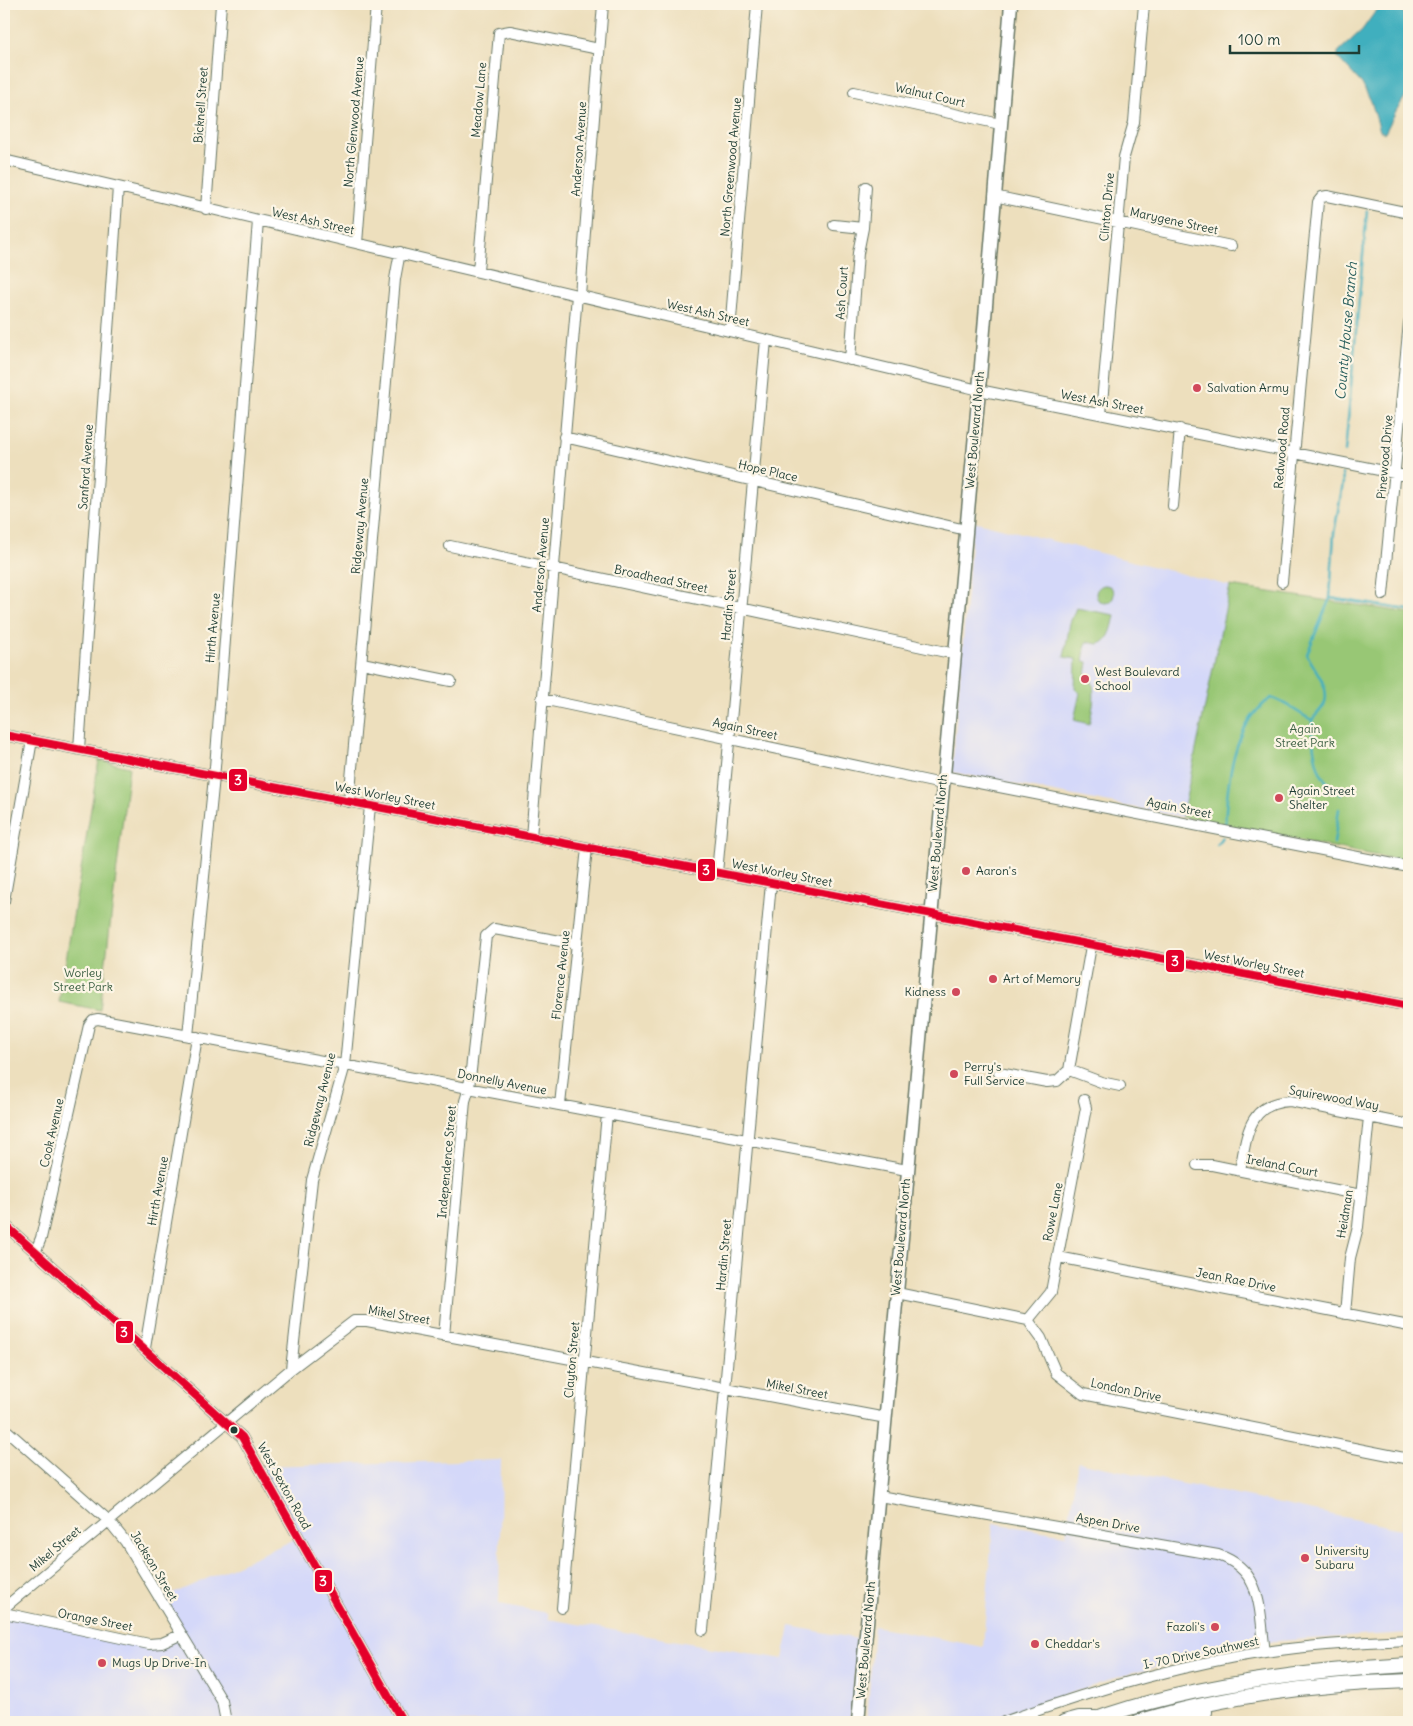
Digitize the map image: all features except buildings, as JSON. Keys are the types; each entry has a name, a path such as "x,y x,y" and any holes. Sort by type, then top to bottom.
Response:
{"highway":[{"path":"1064,1722 1079,1718 1094,1720 1164,1699 1290,1675 1346,1668 1409,1665"},
{"path":"1138,1722 1167,1713 1283,1690 1409,1681"},
{"path":"1181,1722 1234,1700"}],"main road":[{"name":"West Boulevard North","path":"858,1722 955,654 1011,4"}],"street":[{"name":"Bicknell Street","path":"206,209 221,4"},
{"name":"North Glenwood Avenue","path":"357,243 376,4"},
{"name":"Anderson Avenue","path":"530,837 603,4"},
{"name":"North Greenwood Avenue","path":"730,332 757,4"},
{"name":"Clinton Drive","path":"1101,414 1124,157 1134,122 1144,4"},
{"name":"Meadow Lane","path":"478,271 499,33 510,31 599,49"},
{"name":"Walnut Court","path":"854,92 1000,124"},
{"name":"West Ash Street","path":"4,160 978,390 1409,476"},
{"name":"Ash Court","path":"850,360 858,252 863,228 866,187"},
{"name":"Sanford Avenue","path":"79,749 118,188"},
{"name":"Marygene Street","path":"994,196 1231,246"},
{"name":"Redwood Road","path":"1282,582 1318,202 1322,197 1336,198 1409,213"},
{"name":"Hirth Avenue","path":"145,1348 192,1037 258,221"},
{"path":"834,225 863,228"},
{"name":"Ridgeway Avenue","path":"349,802 395,279 400,252"},
{"name":"Pinewood Drive","path":"1383,595 1409,322"},
{"name":"Hardin Street","path":"717,873 766,340"},
{"path":"1173,506 1180,429"},
{"name":"Hope Place","path":"564,437 966,530"},
{"name":"Broadhead Street","path":"450,546 553,570 955,654"},
{"path":"362,663 451,682"},
{"name":"Again Street","path":"542,699 943,780 1409,867"},
{"name":"West Worley Street","path":"4,734 1409,1006"},
{"path":"4,901 6,869 32,740"},
{"name":"Ridgeway Avenue","path":"291,1369 312,1180 344,1065 370,806"},
{"name":"Florence Avenue","path":"560,1105 587,848"},
{"name":"Hardin Street","path":"703,1630 771,883"},
{"name":"Independence Street","path":"444,1336 465,1101 469,1088 486,936 494,929 576,944"},
{"path":"999,1073 1047,1082 1057,1081 1069,1070 1092,946"},
{"name":"Donnelly Avenue","path":"93,1020 98,1019 907,1170"},
{"name":"Cook Avenue","path":"35,1252 41,1238 89,1025 93,1020"},
{"path":"1069,1070 1100,1082 1120,1086"},
{"name":"Rowe Lane","path":"1028,1320 1051,1292 1086,1108 1084,1100"},
{"name":"Squirewood Way","path":"1240,1170 1250,1123 1256,1115 1270,1105 1290,1101 1409,1125"},
{"name":"Clayton Street","path":"562,1608 607,1114"},
{"name":"Heidman","path":"1345,1314 1350,1258 1358,1227 1369,1117"},
{"name":"Ireland Court","path":"1197,1165 1240,1170 1361,1195"},
{"name":"West Sexton Road","path":"4,1224 228,1422 242,1437 403,1722"},
{"name":"Jean Rae Drive","path":"1058,1257 1409,1326"},
{"path":"897,1293 1028,1320"},
{"name":"Mikel Street","path":"4,1608 291,1369 354,1320 886,1418"},
{"name":"London Drive","path":"1028,1320 1041,1338 1056,1373 1082,1394 1409,1459"},
{"name":"Jackson Street","path":"4,1428 108,1520 125,1541 180,1635 222,1701 226,1722"},
{"name":"Aspen Drive","path":"879,1496 1218,1555 1232,1560 1242,1567 1255,1587 1265,1652"},
{"name":"Orange Street","path":"4,1613 149,1644 162,1643 180,1635"},
{"name":"I- 70 Drive Southwest","path":"1004,1722 1052,1705 1160,1673 1265,1652 1409,1640"}],"shaded area":[{"name":"West Boulevard School","path":"973,521 1230,586 1182,817 952,772"},
{"path":"501,1460 499,1604 548,1613 548,1619 783,1659 790,1626 858,1639 850,1722 4,1722 4,1614 149,1643 180,1634 159,1600 298,1538 260,1466"},
{"path":"1078,1462 1401,1529 1403,1518 1409,1519 1409,1633 1276,1641 1209,1653 1122,1676 986,1722 867,1722 874,1626 983,1647 993,1523 1066,1535"}],"green space":[{"path":"1105,585 1111,588 1114,594 1111,600 1105,603 1099,600 1096,594 1099,588"},
{"name":"Again Street Park","path":"1230,586 1409,613 1409,862 1182,817"},
{"path":"1076,608 1115,615 1111,632 1103,642 1099,644 1086,642 1083,661 1088,662 1086,675 1090,676 1094,693 1089,724 1074,720 1080,693 1075,688 1076,659 1064,657 1070,623"},
{"name":"Worley Street Park","path":"99,760 129,767 100,1010 59,1002"}],"water":[{"path":"1386,4 1402,4 1403,13 1409,19 1409,91 1385,133 1380,131 1371,101 1362,84 1338,58 1338,52 1362,30 1375,12"}],"waterway":[{"name":"County House Branch","path":"1345,452 1367,211"},
{"name":"County House Branch","path":"1342,474 1343,483 1334,533 1330,598 1409,610"},
{"path":"1330,598 1307,654 1321,678 1326,692 1324,705 1312,720 1316,761 1322,776 1341,794"},
{"path":"1225,826 1230,774 1234,756 1248,723 1258,709 1271,698 1282,702 1312,720"},
{"path":"1334,843 1339,809"},
{"path":"1217,844 1222,837"}],"transit line":[{"name":"3","path":"4,735 1409,1006"},
{"name":"3","path":"4,1224 242,1437 403,1722"}],"place":[{"name":"Salvation Army","path":"1197,388"},
{"name":"West Boulevard School","path":"1085,679"},
{"name":"Again Street Shelter","path":"1279,798"},
{"name":"Aaron's","path":"966,871"},
{"name":"Art of Memory","path":"993,979"},
{"name":"Kidness","path":"956,992"},
{"name":"Perry's Full Service","path":"954,1074"},
{"name":"University Subaru","path":"1305,1558"},
{"name":"Fazoli's","path":"1215,1627"},
{"name":"Cheddar's","path":"1035,1644"},
{"name":"Mugs Up Drive-In","path":"102,1663"}]}
